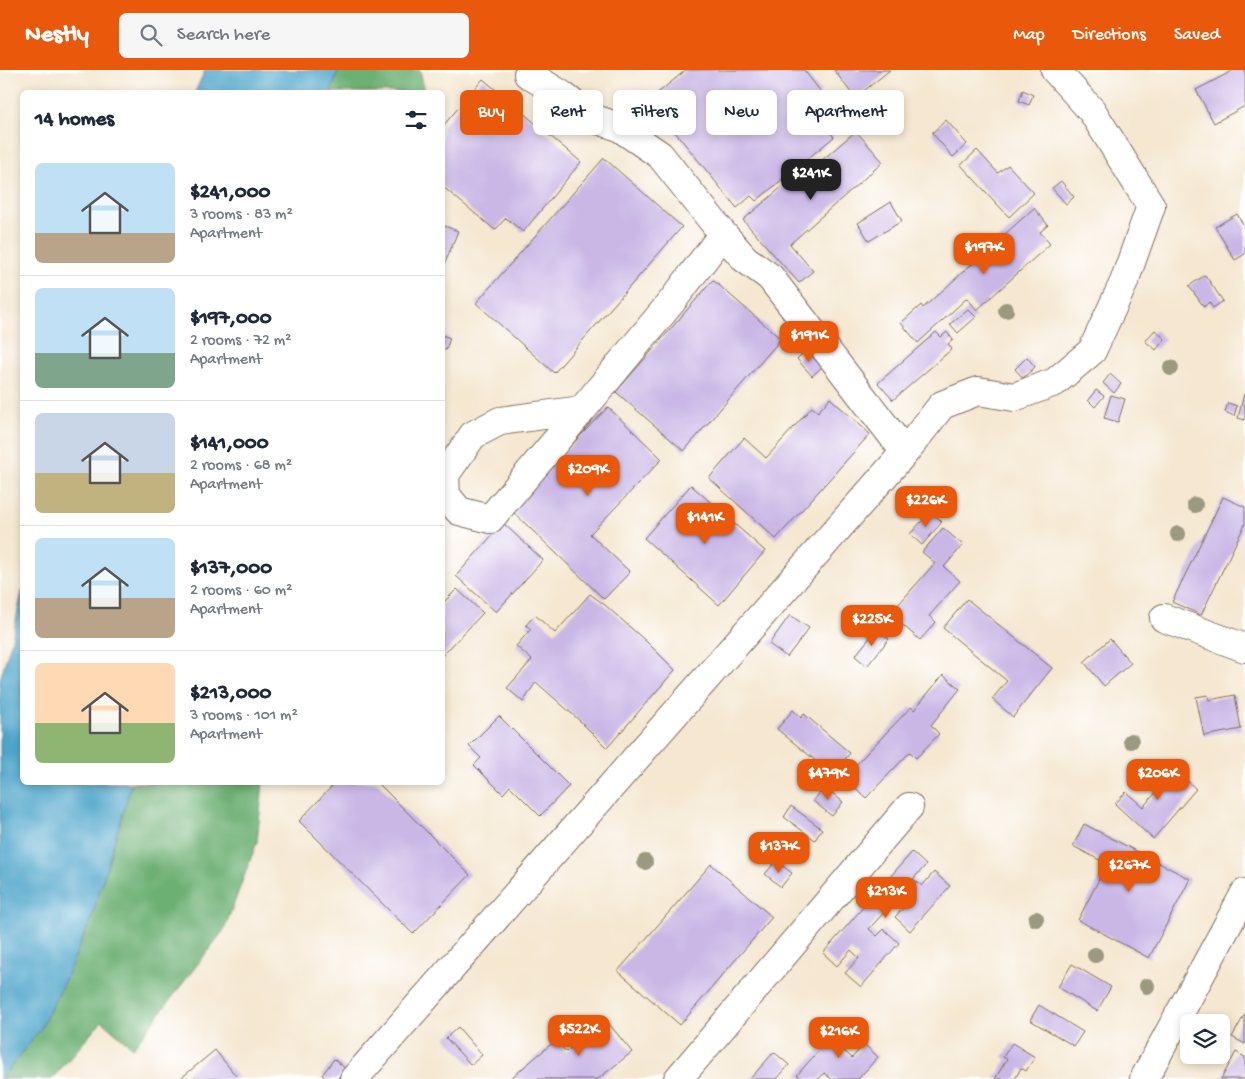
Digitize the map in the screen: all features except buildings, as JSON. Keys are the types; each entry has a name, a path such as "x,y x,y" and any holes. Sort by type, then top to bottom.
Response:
{"street":[{"path":"354,1079 905,452 942,405 978,392 1014,397 1055,382 1092,350 1124,282 1151,206 1092,111 1055,70"},
{"path":"528,74 562,95 592,118 619,127 660,155 723,234 746,259 770,277 905,452"},
{"path":"582,410 500,421 473,435 445,475 446,495 459,511 490,519 582,410 673,300 723,234"},
{"path":"1164,618 1245,648"},
{"path":"678,1079 909,808"},
{"path":"1144,1079 1245,893"}],"green space":[{"path":"339,70 420,70 425,90 332,90"},
{"path":"131,785 263,785 257,842 224,930 133,1048 102,1021 52,1079 1,1079 40,1030 91,920"}],"water":[{"path":"205,70 339,70 332,90 196,90"},
{"path":"20,601 20,785 131,785 91,920 62,986 40,1030 0,1079 0,679 12,639"}]}
